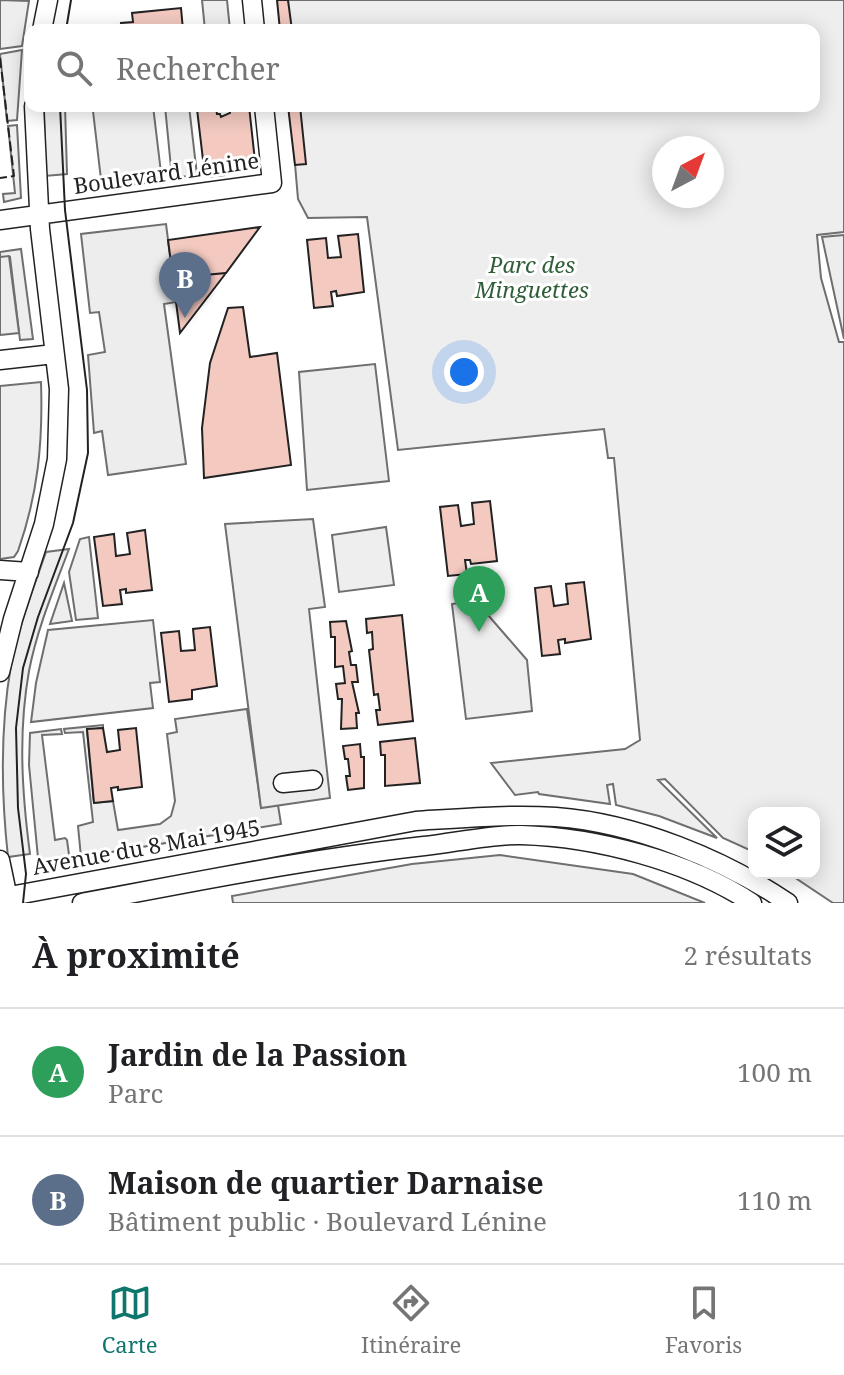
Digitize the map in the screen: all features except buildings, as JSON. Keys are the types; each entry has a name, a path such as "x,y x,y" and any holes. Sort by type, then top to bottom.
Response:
{"street":[{"path":"43,24 48,0"},
{"path":"252,0 254,24"},
{"path":"0,672 13,619 52,495 57,459 59,389 39,215 34,112"},
{"name":"Boulevard Lénine","path":"0,220 272,183 265,112"},
{"path":"0,360 54,354"},
{"path":"0,570 29,572"},
{"path":"283,783 313,780"},
{"name":"Avenue du 8 Mai 1945","path":"5,899 306,845 416,821 558,817 631,831 671,844 750,877 788,903"},
{"name":"Avenue du 8 Mai 1945","path":"82,903 369,853 517,835 549,837 624,850 664,862 752,903"},
{"name":"Avenue du 8 Mai 1945","path":"230,875 243,865 306,845 349,846 369,853"},
{"path":"0,860 5,899"}],"green space":[{"path":"0,0 29,1 22,46 0,49"},
{"path":"202,0 227,0 229,24 204,24"},
{"name":"Parc des Minguettes","path":"279,0 844,0 844,232 817,235 821,278 839,342 844,342 844,903 833,903 797,879 820,879 820,807 748,807 748,849 723,838 665,779 658,780 717,838 659,816 616,805 613,784 607,785 610,804 538,792 515,795 491,763 625,749 640,740 614,458 608,458 604,429 398,450 367,217 308,218 298,199 291,112 820,112 820,24 281,24"},
{"path":"22,50 17,120 7,121 0,54"},
{"path":"44,112 65,112 67,174 45,176"},
{"path":"93,112 154,112 162,181 102,188"},
{"path":"166,112 190,112 197,175 172,178"},
{"path":"17,125 21,198 4,202 3,194 15,193 8,126"},
{"path":"21,249 33,339 20,340 10,257 0,257 0,252"},
{"path":"41,382 40,447 35,489 18,551 14,557 0,559 0,386"},
{"path":"386,527 394,585 339,592 332,535"},
{"path":"89,537 98,618 76,620 69,572 80,539"},
{"path":"69,549 37,640 23,717 22,763 30,854 8,857 3,761 11,665 46,552"},
{"path":"64,583 72,621 50,624"},
{"path":"475,600 527,660 532,711 466,719 452,604"},
{"path":"153,620 160,682 150,683 153,708 31,722 48,630"},
{"path":"247,709 261,807 278,805 281,824 81,857 78,826 93,822 83,732 65,733 64,729 103,725 103,728 87,730 94,803 113,801 118,830 160,824 171,816 175,801 167,734 177,732 175,719"},
{"path":"61,729 62,734 42,735 55,840 67,840 70,862 39,868 29,765 30,733"},
{"path":"500,855 633,874 705,903 233,903 232,896 412,864"}],"shaded area":[{"path":"166,224 176,302 164,304 186,464 108,475 102,431 94,433 88,355 105,352 99,312 90,313 81,234"},
{"path":"844,235 844,339 822,237"},
{"path":"9,256 19,333 0,335 0,257"},
{"path":"375,364 389,481 307,490 299,372"},
{"path":"313,519 325,607 309,609 330,798 261,808 225,524"}],"tram line":[{"path":"67,24 71,0"},
{"path":"23,903 26,874 18,808 16,728 23,668 38,617 73,523 88,453 87,390 65,210 60,112"}],"fence":[{"path":"0,58 14,176 0,178"}],"place":[{"name":"Maison de quartier Darnaise","path":"185,318"},
{"name":"Jardin de la Passion","path":"479,632"}]}
